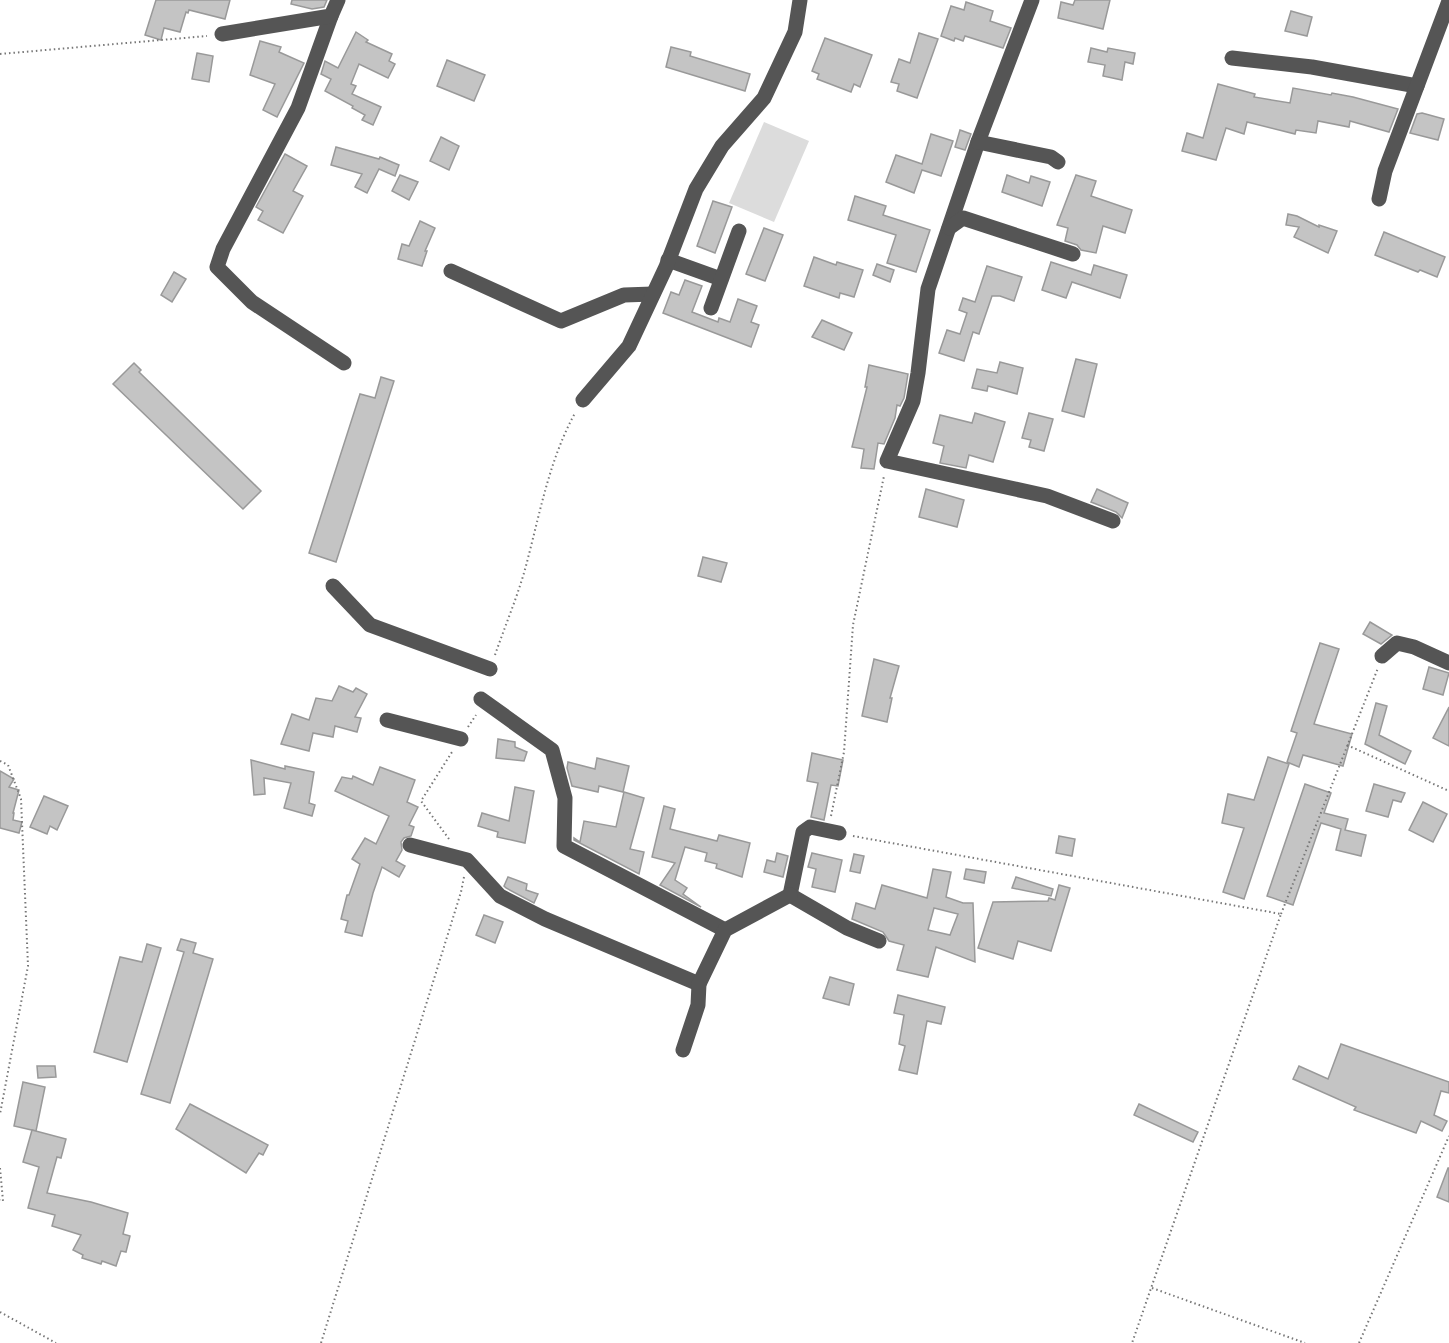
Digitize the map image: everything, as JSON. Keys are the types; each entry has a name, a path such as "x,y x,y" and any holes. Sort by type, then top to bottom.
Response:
{"street":[{"path":"338,0 298,108 223,249 217,267 252,302 344,363"},
{"path":"583,400 629,346 668,260 696,189 722,146 764,98 795,32 800,0"},
{"path":"1032,0 978,142 928,289 913,400 887,461 1047,496 1113,521"},
{"path":"1379,199 1385,171 1449,2"},
{"path":"222,34 331,16"},
{"path":"1232,58 1312,67 1417,86"},
{"path":"978,142 1051,157 1058,162"},
{"path":"949,228 963,218 1073,254"},
{"path":"711,308 739,231"},
{"path":"668,260 721,279"},
{"path":"451,271 561,321 624,295 653,294"},
{"path":"333,586 370,625 490,669"},
{"path":"1382,656 1397,643 1414,647 1449,663"},
{"path":"481,699 552,750 565,798 564,846 725,930"},
{"path":"387,720 461,739"},
{"path":"790,895 803,832 810,827 839,833"},
{"path":"410,845 467,860 500,896 546,919 699,984"},
{"path":"683,1050 698,1005 699,984 725,930 790,895"},
{"path":"790,895 847,928 879,941"}],"path":[{"path":"0,54 222,34"},
{"path":"887,461 853,625 844,752 830,815 839,833 1281,914"},
{"path":"1132,1343 1281,914 1382,656"},
{"path":"1347,745 1449,791"},
{"path":"0,761 8,765 21,799 28,966 0,1114"},
{"path":"1359,1343 1449,1136"},
{"path":"0,1168 3,1201 0,1200"},
{"path":"1152,1288 1305,1343"},
{"path":"0,1312 56,1343"}],"shaded area":[{"path":"764,122 809,141 774,222 729,203"}],"building":[{"path":"156,0 230,0 225,19 189,10 188,13 186,12 180,32 164,28 161,40 145,35"},
{"path":"292,0 327,0 324,7 312,9 291,4"},
{"path":"1075,0 1110,0 1103,29 1058,18 1061,2 1073,5"},
{"path":"966,2 993,11 990,21 1011,28 1003,48 965,36 963,41 955,38 954,41 941,36 951,6 964,10"},
{"path":"1291,11 1312,17 1307,36 1285,31"},
{"path":"356,32 368,40 366,42 392,54 389,61 395,64 388,78 359,64 351,84 356,86 352,94 381,107 373,125 362,120 365,115 352,108 353,106 325,91 331,79 321,74 325,61 338,68"},
{"path":"919,33 938,39 917,98 897,91 899,84 891,82 899,59 910,63"},
{"path":"825,38 872,55 860,87 854,84 851,92 817,79 819,74 812,71"},
{"path":"260,41 281,47 279,52 304,63 277,117 263,110 275,84 250,75"},
{"path":"671,47 691,52 690,56 750,74 745,91 666,67"},
{"path":"1091,48 1107,52 1108,48 1135,53 1133,64 1125,62 1122,80 1103,76 1105,65 1088,62"},
{"path":"197,53 213,56 209,82 192,79"},
{"path":"447,60 485,75 474,101 437,86"},
{"path":"1218,84 1255,94 1254,97 1290,103 1293,88 1353,97 1398,109 1389,132 1350,121 1349,127 1318,121 1316,133 1296,130 1295,134 1247,122 1244,134 1226,128 1216,160 1182,151 1187,133 1203,138"},
{"path":"1422,113 1444,119 1438,140 1410,133 1417,114"},
{"path":"960,130 971,134 965,150 955,147"},
{"path":"931,134 953,141 941,176 922,170 914,193 886,182 896,155 922,164"},
{"path":"441,137 459,146 449,170 430,161"},
{"path":"336,147 379,159 380,157 399,165 395,176 379,169 367,193 355,187 362,174 331,165"},
{"path":"285,154 307,166 293,191 303,196 283,233 258,220 263,211 256,207"},
{"path":"400,175 418,182 409,200 392,191"},
{"path":"1007,175 1029,183 1031,176 1050,182 1042,206 1002,192"},
{"path":"1076,175 1096,181 1091,196 1132,210 1125,233 1103,226 1096,253 1081,250 1077,245 1065,241 1068,228 1057,225"},
{"path":"855,196 886,206 883,215 930,230 916,272 887,263 896,235 848,220"},
{"path":"713,201 732,207 715,253 697,246"},
{"path":"1288,214 1319,227 1319,225 1337,231 1328,253 1294,237 1299,227 1286,225"},
{"path":"420,221 435,228 425,251 427,251 422,266 398,259 402,244 409,246"},
{"path":"764,228 783,235 765,281 746,274"},
{"path":"1384,232 1445,257 1437,277 1375,255"},
{"path":"814,257 836,265 837,262 863,270 854,297 840,293 839,298 804,286"},
{"path":"1051,262 1091,275 1094,265 1127,275 1120,298 1072,282 1066,298 1042,290"},
{"path":"877,264 894,270 890,282 873,275"},
{"path":"987,266 1022,277 1014,301 992,296 979,334 973,332 964,361 939,353 947,330 960,334 967,313 959,310 963,298 975,302"},
{"path":"174,272 186,279 172,302 161,295"},
{"path":"685,280 702,286 692,312 718,322 719,318 730,322 738,299 757,306 751,322 759,325 751,347 663,313 671,292 679,295"},
{"path":"822,320 852,333 844,350 812,337"},
{"path":"1076,359 1097,364 1084,417 1062,411"},
{"path":"1000,362 1023,368 1017,394 988,386 987,391 972,388 977,369 997,373"},
{"path":"134,363 141,370 139,372 261,491 243,509 113,384"},
{"path":"869,365 908,374 904,398 900,406 897,405 895,418 884,444 878,443 874,469 861,468 864,449 852,447 867,387 865,387"},
{"path":"381,377 394,381 336,562 309,553 360,394 375,398"},
{"path":"975,413 1005,422 993,462 969,455 966,468 940,463 944,446 933,443 940,415 972,423"},
{"path":"1029,413 1053,419 1044,451 1029,447 1031,440 1022,438"},
{"path":"926,489 964,500 957,527 919,517"},
{"path":"1097,489 1128,503 1122,518 1116,512 1091,502"},
{"path":"703,557 727,563 721,582 698,576"},
{"path":"1370,622 1392,635 1381,644 1363,634"},
{"path":"1320,643 1339,649 1314,724 1352,734 1343,766 1303,755 1299,767 1287,762 1297,733 1291,731"},
{"path":"874,659 899,666 890,698 892,698 887,722 862,716"},
{"path":"1429,667 1449,673 1443,695 1423,689"},
{"path":"339,686 353,692 356,688 367,694 355,717 361,718 357,732 335,726 333,737 313,733 309,751 281,744 292,714 309,720 316,698 332,701"},
{"path":"1376,703 1387,706 1379,735 1411,751 1405,764 1365,744"},
{"path":"1449,707 1449,746 1433,738"},
{"path":"498,739 515,742 515,747 527,752 524,761 496,758"},
{"path":"812,753 843,760 838,786 831,785 824,820 811,817 818,783 807,781"},
{"path":"1268,757 1289,764 1244,899 1223,892 1244,828 1222,823 1228,794 1254,800"},
{"path":"597,758 629,766 623,792 599,786 598,792 572,786 567,768 568,762 595,769"},
{"path":"251,760 285,769 285,766 314,772 309,803 315,805 312,816 284,808 291,783 264,778 265,794 254,795"},
{"path":"380,767 415,780 407,802 418,807 409,825 414,827 411,836 404,838 401,842 402,850 396,861 405,866 399,877 382,867 362,936 345,932 348,921 341,919 347,895 349,895 360,864 352,859 365,838 376,844 389,816 335,791 342,777 352,779 353,776 373,785"},
{"path":"0,771 14,779 9,787 19,790 13,820 22,822 19,833 0,828"},
{"path":"1305,784 1331,793 1324,813 1348,819 1345,830 1366,835 1361,856 1336,850 1341,829 1321,823 1293,905 1267,896"},
{"path":"1374,784 1405,793 1401,802 1393,800 1388,817 1366,811"},
{"path":"515,787 534,791 525,843 497,837 498,832 478,826 482,813 509,821"},
{"path":"624,792 644,798 630,849 644,852 639,874 574,840 574,838 580,842 584,821 616,827"},
{"path":"44,796 68,806 57,830 50,826 47,834 30,827"},
{"path":"1423,802 1447,814 1433,842 1409,830"},
{"path":"664,806 675,809 670,829 717,841 719,835 750,843 742,877 716,868 717,864 705,861 707,853 685,847 675,880 687,888 683,894 701,907 660,885 675,863 652,857"},
{"path":"1059,836 1075,839 1072,856 1056,853"},
{"path":"777,853 788,856 783,877 764,872 767,860 775,862"},
{"path":"812,853 842,860 835,892 812,887 816,869 808,867"},
{"path":"854,854 864,856 860,873 850,871"},
{"path":"933,869 951,872 946,897 963,903 973,903 975,962 936,947 928,977 897,970 904,945 889,941 883,932 852,919 856,903 875,909 882,885 927,898","holes":["934,908 958,914 950,935 928,930"]},
{"path":"966,869 986,872 984,883 964,879"},
{"path":"508,877 527,884 526,890 538,894 534,903 504,886"},
{"path":"1016,877 1053,889 1051,896 1012,888"},
{"path":"1059,885 1070,888 1051,951 1018,941 1013,959 978,948 993,902 1048,901 1049,898 1055,900"},
{"path":"484,915 503,922 495,943 476,935"},
{"path":"181,939 196,943 193,953 213,959 170,1103 141,1094 184,952 177,950"},
{"path":"147,944 161,948 127,1062 94,1052 120,957 142,962"},
{"path":"830,977 854,984 849,1005 823,998"},
{"path":"898,995 945,1007 941,1024 927,1021 917,1074 899,1070 905,1046 899,1044 904,1015 894,1013"},
{"path":"1341,1044 1449,1082 1449,1093 1441,1091 1434,1115 1447,1121 1442,1131 1421,1121 1416,1133 1354,1110 1356,1107 1293,1079 1299,1066 1328,1079"},
{"path":"37,1066 55,1066 56,1077 38,1078"},
{"path":"23,1082 45,1087 36,1131 14,1126"},
{"path":"190,1104 268,1145 263,1155 259,1153 246,1173 176,1129"},
{"path":"1139,1104 1198,1132 1193,1142 1134,1115"},
{"path":"32,1130 66,1139 61,1158 57,1157 47,1193 91,1202 128,1213 123,1234 130,1236 126,1252 121,1251 116,1266 82,1258 83,1255 73,1250 81,1235 52,1226 55,1215 28,1208 39,1167 23,1162"},
{"path":"1449,1168 1449,1202 1437,1197"}]}
